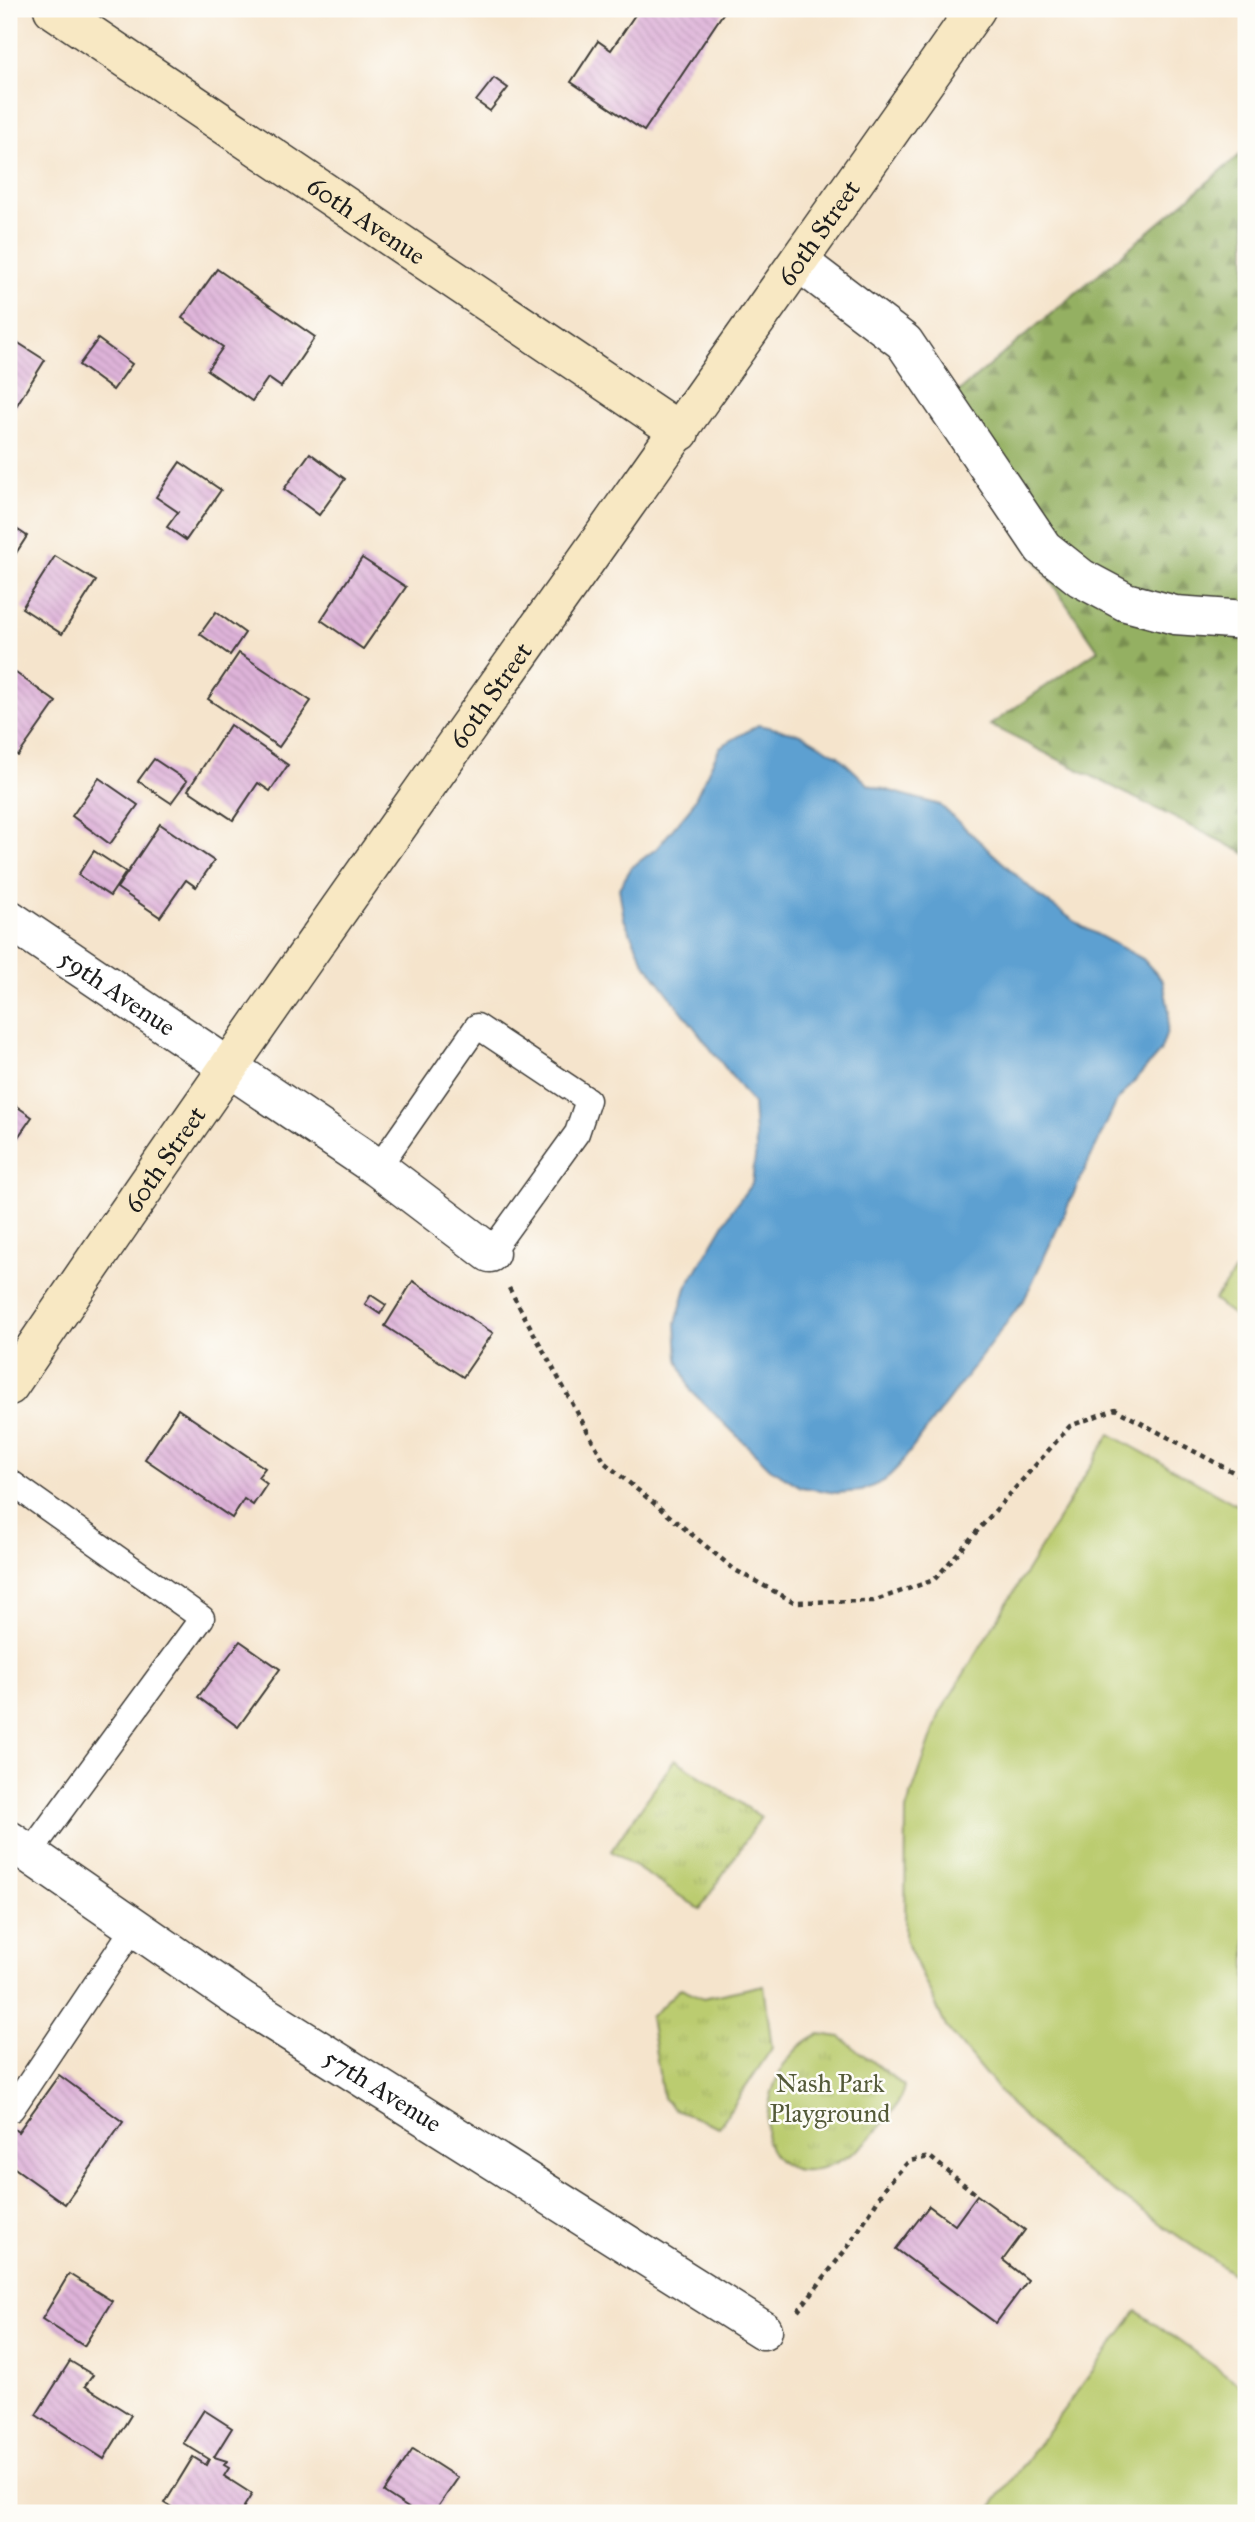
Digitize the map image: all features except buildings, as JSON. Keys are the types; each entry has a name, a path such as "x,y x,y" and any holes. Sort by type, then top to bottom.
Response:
{"street":[{"name":"60th Avenue","path":"53,9 680,432"},
{"name":"60th Street","path":"9,1386 227,1065 680,432 976,9"},
{"path":"799,262 904,342 1043,548 1081,579 1126,603 1175,615 1246,620"},
{"name":"59th Avenue","path":"9,919 378,1168 490,1253"},
{"name":"57th Avenue","path":"19,1847 243,2002 775,2321"}],"lane":[{"path":"378,1168 477,1026 588,1100 577,1133 490,1253"},
{"path":"9,1481 202,1618 19,1847"},
{"path":"12,2109 134,1927"}],"path":[{"path":"490,1253 605,1462 735,1570 794,1602 873,1601 934,1580 1070,1426 1115,1409 1246,1479"},
{"path":"775,2321 799,2310 815,2291 887,2185 909,2161 930,2157 977,2195"}],"green space":[{"path":"1246,150 1246,854 990,725 1098,650 934,412"},
{"path":"1246,1256 1246,1326 1214,1300"},
{"path":"1110,1434 1246,1510 1246,2283 1077,2166 1010,2104 946,2027 905,1939 906,1810 940,1713"},
{"path":"675,1759 761,1817 700,1909 611,1851"},
{"name":"Nash Park Playground","path":"764,1985 772,2048 719,2127 675,2110 663,2098 650,2017 681,1988 703,1998"},
{"name":"Nash Park Playground","path":"819,2034 840,2037 904,2086 890,2115 858,2149 830,2165 800,2170 787,2166 775,2157 767,2142 768,2108 781,2070 797,2049"},
{"path":"1137,2311 1246,2389 1246,2513 987,2513"}],"water":[{"path":"758,725 801,734 837,755 869,785 940,805 1039,896 1083,927 1143,959 1163,981 1169,1011 1167,1032 1160,1052 1117,1101 1025,1298 899,1466 884,1481 862,1491 836,1493 801,1487 770,1468 691,1391 678,1359 676,1323 686,1288 732,1210 752,1183 756,1149 753,1104 644,962 624,919 619,888 632,867 657,848 691,807 720,747"}]}
